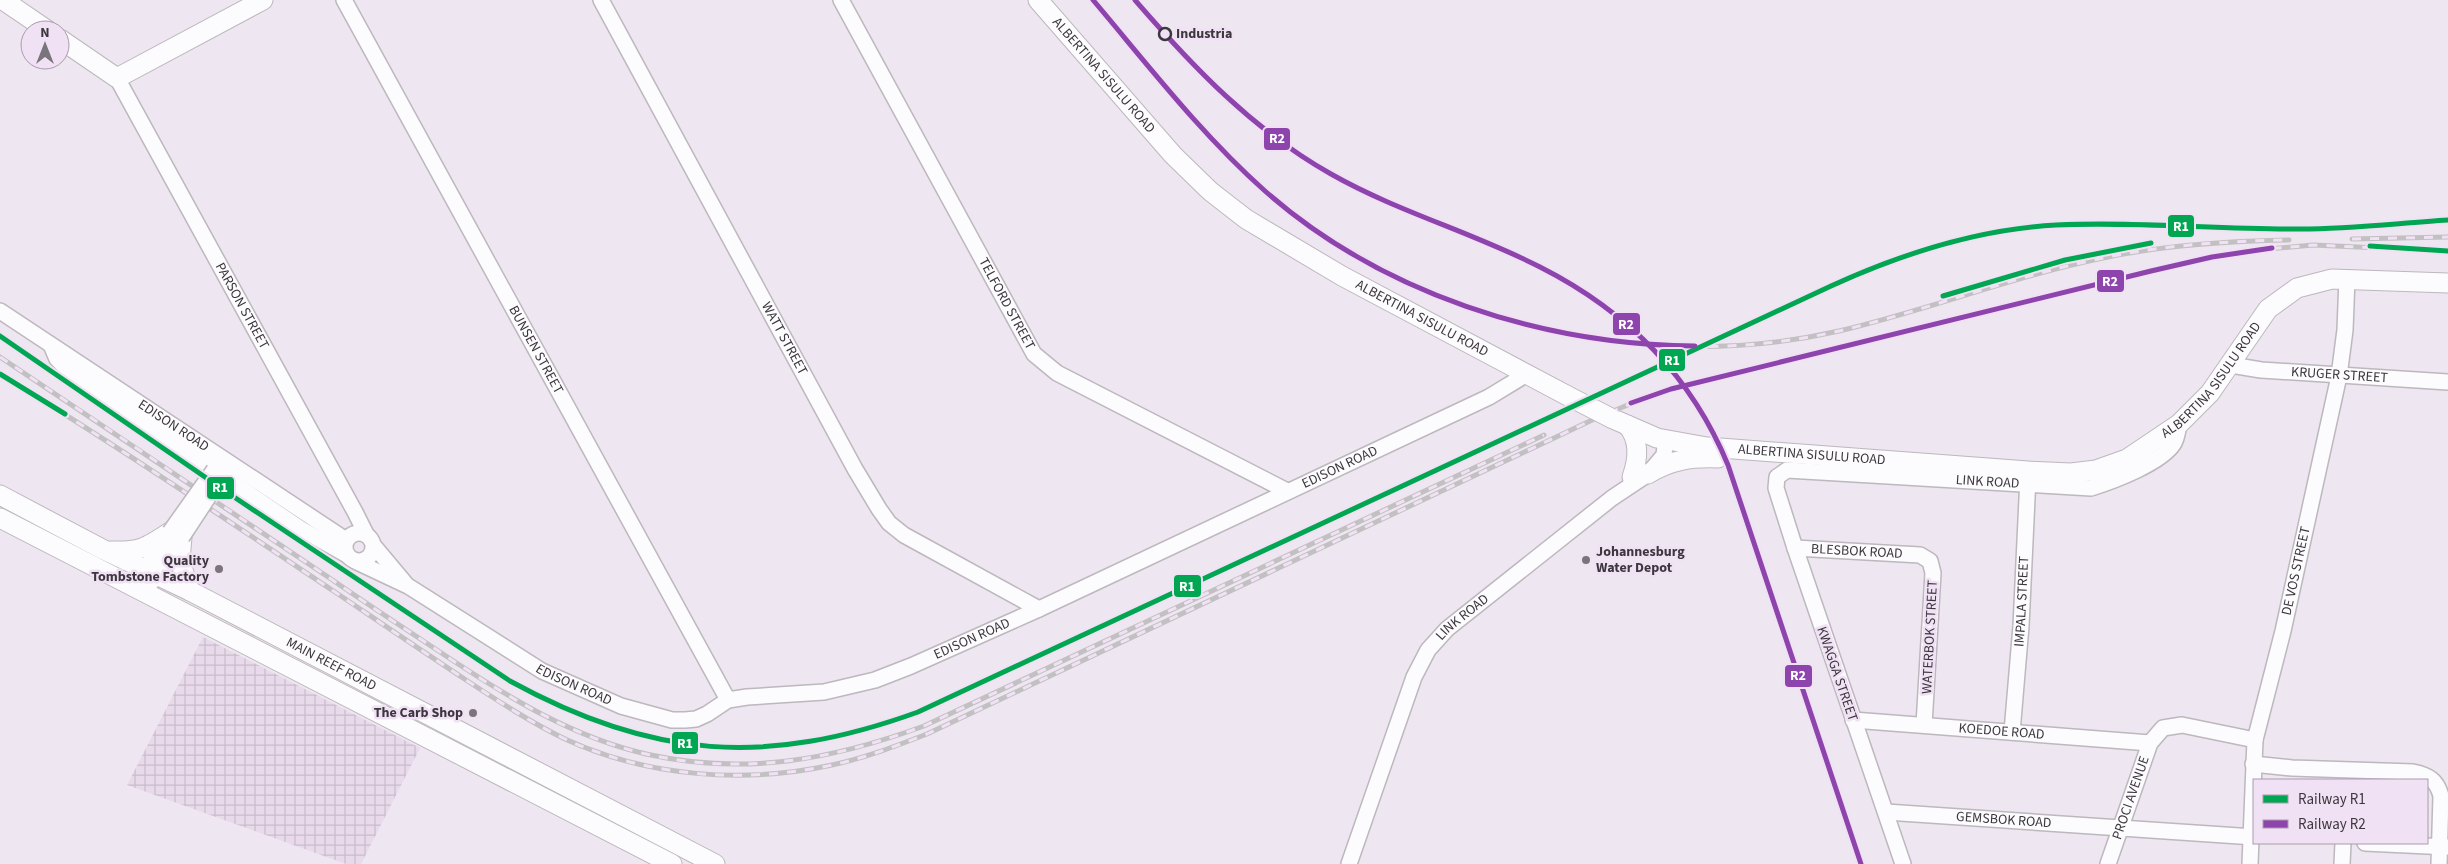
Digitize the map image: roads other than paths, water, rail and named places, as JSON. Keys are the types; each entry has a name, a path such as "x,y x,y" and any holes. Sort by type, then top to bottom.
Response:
{"main road":[{"path":"3,0 32,20"},
{"path":"70,46 117,78 263,0"},
{"name":"ALBERTINA SISULU ROAD","path":"1038,0 1173,156 1210,191 1246,219 1342,276 1568,396 1658,439 1707,447 1816,454 2028,478 2078,472 2114,464 2137,453 2179,424 2210,392 2231,365 2256,324 2280,299 2308,284 2332,278 2448,283"},
{"path":"1619,421 1635,437 1640,476 1670,463 1690,458 1756,458 1816,454"},
{"name":"MAIN REEF ROAD","path":"0,495 104,550 190,591 715,864"},
{"name":"MAIN REEF ROAD","path":"0,518 672,864"},
{"path":"104,550 126,551 147,548 176,534 180,561 190,591"},
{"path":"406,727 416,708"}],"street":[{"name":"BUNSEN STREET","path":"344,0 728,700"},
{"name":"WATT STREET","path":"601,0 855,469 879,509 890,523 904,535 1039,609"},
{"name":"TELFORD STREET","path":"841,0 1034,354 1057,373 1287,491"},
{"name":"PARSON STREET","path":"117,78 356,512 355,545"},
{"name":"DE VOS STREET","path":"2250,864 2253,764 2256,740 2285,622 2339,376 2347,278"},
{"name":"EDISON ROAD","path":"0,311 355,545 408,586 542,671 621,706 665,718 685,720 696,719 707,714 728,700 748,696 824,692 874,680 911,666 1039,609 1489,397 1527,374"},
{"path":"51,344 57,359 70,372 316,538 355,545"},
{"name":"KRUGER STREET","path":"2231,365 2261,370 2448,382"},
{"path":"1640,476 1646,443 1658,439"},
{"name":"LINK ROAD","path":"1776,482 1779,473 1787,470 2028,478"},
{"path":"138,590 218,473"},
{"name":"LINK ROAD","path":"1349,864 1414,677 1428,650 1447,629 1640,476"},
{"name":"IMPALA STREET","path":"2012,732 2028,478"},
{"name":"KWAGGA STREET","path":"1776,482 1795,548 1903,864"},
{"name":"EDISON ROAD","path":"355,545 408,586"},
{"name":"BLESBOK ROAD","path":"1795,548 1920,556"},
{"name":"WATERBOK STREET","path":"1920,556 1930,560 1933,573 1924,725"},
{"name":"KOEDOE ROAD","path":"1853,720 2012,732 2154,738"},
{"path":"2154,738 2170,726 2182,725 2256,740"},
{"name":"PROCI AVENUE","path":"2108,864 2154,738"},
{"path":"2253,764 2346,776 2423,774 2434,781 2439,787 2444,847 2439,864"},
{"name":"GEMSBOK ROAD","path":"1886,812 2252,837"},
{"path":"2342,864 2343,844"},
{"path":"2385,844 2444,847"}],"railway":[{"path":"1093,0 1155,75 1221,149 1268,193 1329,238 1395,275 1465,305 1538,327 1612,341 1688,347 1764,343 1839,331 1872,323 2004,283 2103,258 2149,250 2196,245 2242,241 2289,240"},
{"path":"1135,0 1187,60 1230,102 1302,157 1382,200 1539,266 1601,303 1637,331"},
{"path":"0,336 234,497 510,681 562,707 612,726 661,740 710,746 760,747 810,741 863,730 918,712 1831,286 1858,274 1941,245 1998,232 2056,225 2117,224 2319,229 2448,220"},
{"path":"2352,239 2448,237"},
{"path":"0,374 169,482 490,696 565,739 596,752 662,769 730,775 765,774 799,771 832,765 880,751 927,734 1590,421 1651,395 2212,257 2257,250 2313,245 2448,251"},
{"path":"1654,350 1692,396 1716,438"},
{"path":"0,357 390,619 519,702 568,727 619,747 683,761 718,764 753,764 821,756 855,748 924,726 1544,435"},
{"path":"1728,465 1861,864"}],"rail line":[{"name":"R2","path":"1093,0 1197,123 1241,169 1265,191 1311,227 1360,258 1412,285 1466,306 1522,323 1580,336 1637,343 1695,346"},
{"name":"R2","path":"1135,0 1179,49 1226,96 1276,138 1303,157 1331,174 1382,200 1488,243 1572,284 1628,325 1675,374 1713,432 1728,465 1861,864"},
{"name":"R1","path":"0,336 234,497 510,681 562,707 612,726 661,740 710,746 760,747 810,741 863,730 918,712 1831,286 1858,274 1941,245 1998,232 2056,225 2117,224 2319,229 2448,220"},
{"name":"R1","path":"1943,296 2065,260 2151,243"},
{"name":"R1","path":"2370,246 2448,251"},
{"name":"R2","path":"1631,403 1671,389 2151,271 2212,257 2272,248"},
{"name":"R1","path":"0,374 65,414"}],"place":[{"name":"Industria","path":"1165,34"},
{"name":"Johannesburg Water Depot","path":"1586,560"},
{"name":"Quality Tombstone Factory","path":"219,569"},
{"name":"The Carb Shop","path":"473,713"}]}
